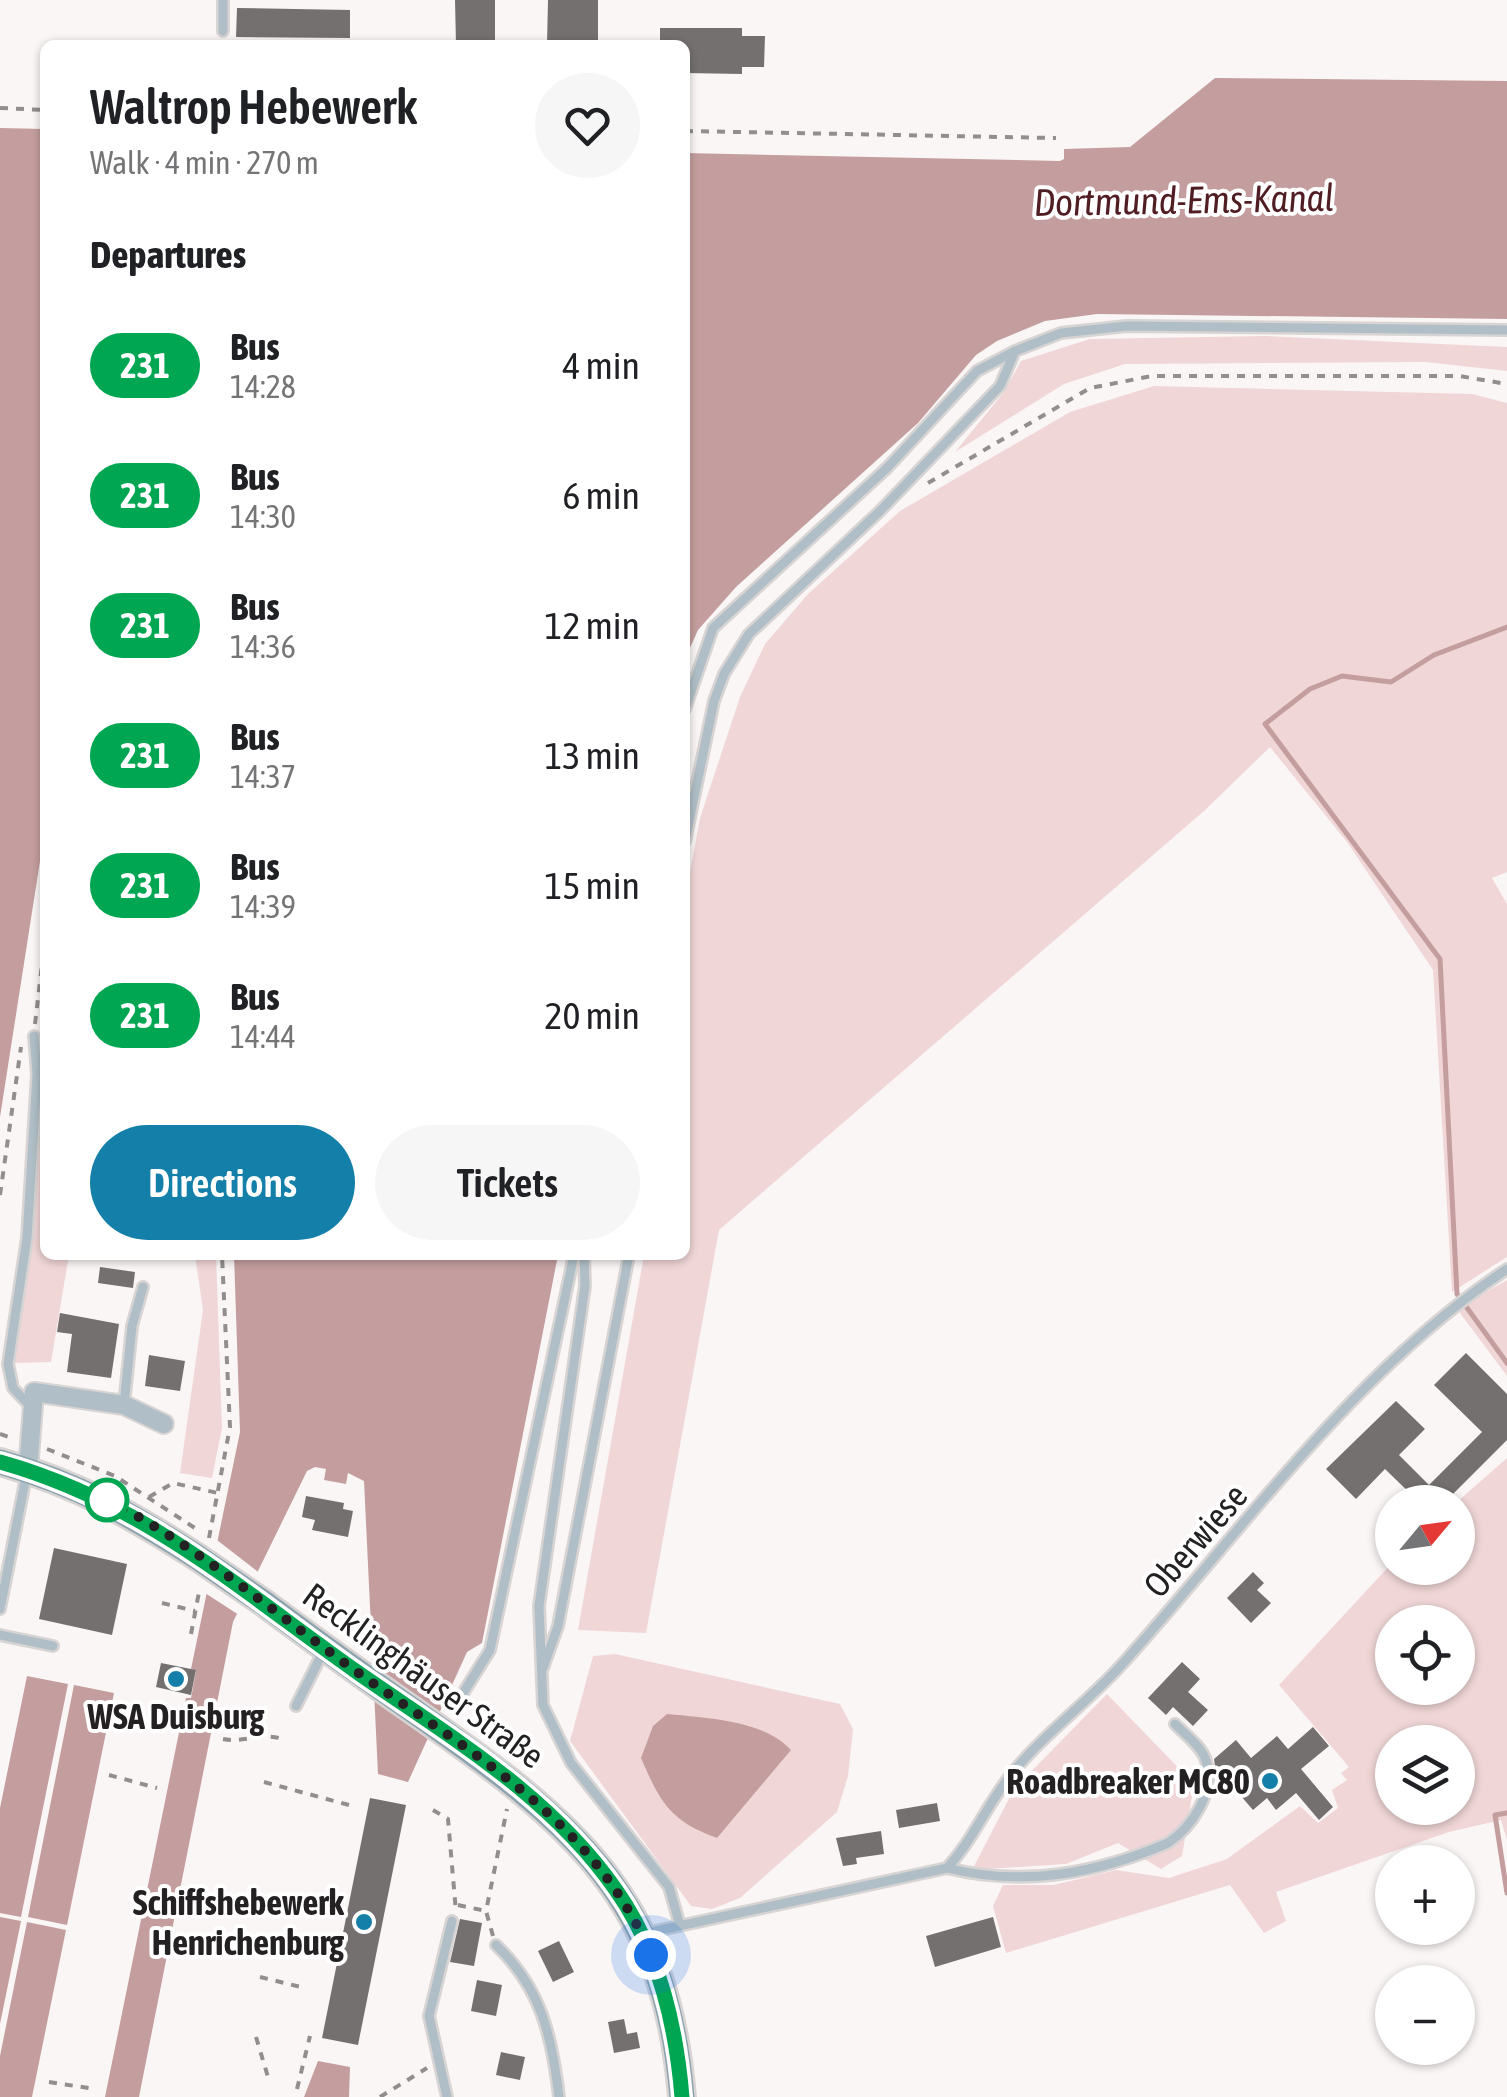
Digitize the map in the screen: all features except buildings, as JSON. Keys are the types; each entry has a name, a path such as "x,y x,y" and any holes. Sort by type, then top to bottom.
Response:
{"main road":[{"name":"Recklinghäuser Straße","path":"0,1462 114,1504 200,1545 264,1602 547,1808 578,1840 618,1892 642,1934 672,2021 682,2097"}],"street":[{"path":"28,1470 34,1392 124,1405 164,1424"}],"lane":[{"path":"222,31 224,0"},
{"path":"690,695 713,628 887,468 977,372 1015,351 1060,333 1126,326 1507,330"},
{"path":"690,817 714,701 724,674 749,634 880,511 1000,386 1015,351"},
{"path":"31,1406 13,1388 8,1364 26,1238 38,1074 34,1036"},
{"path":"462,1695 490,1650 494,1635 573,1260"},
{"path":"584,1260 584,1286 540,1606 540,1676 552,1731 571,1763 669,1887 678,1922"},
{"path":"540,1676 558,1626 627,1260"},
{"name":"Oberwiese","path":"947,1868 966,1848 1007,1779 1121,1666 1390,1361 1448,1308 1507,1269"},
{"path":"124,1405 132,1326 143,1287"},
{"path":"0,1609 28,1470"},
{"path":"0,1635 53,1646"},
{"path":"296,1706 325,1648"},
{"path":"642,1934 678,1922 947,1868 986,1878 1061,1876 1168,1843 1183,1833 1210,1788 1206,1758 1175,1724"},
{"path":"447,2097 436,2062 430,2016 452,1921"},
{"path":"496,1945 522,1970 541,2007 554,2054 559,2097"}],"path":[{"path":"0,108 40,110"},
{"path":"690,131 1056,138"},
{"path":"912,492 1090,388 1152,376 1459,376 1507,384"},
{"path":"0,1195 20,1048 34,1036 40,983"},
{"path":"149,1497 173,1484 218,1493 230,1427 222,1260"},
{"path":"28,1443 115,1476 149,1497 200,1545"},
{"path":"162,1603 195,1611"},
{"path":"223,1740 251,1740 266,1734 278,1738"},
{"path":"109,1776 158,1788"},
{"path":"264,1782 349,1805"},
{"path":"496,1945 486,1911 510,1798"},
{"path":"433,1810 448,1819 458,1905 452,1921"},
{"path":"458,1905 486,1911"},
{"path":"260,1978 305,1988"},
{"path":"297,2089 310,2036"},
{"path":"256,2037 268,2077"},
{"path":"380,2097 436,2062"},
{"path":"49,2082 96,2090"}],"shaded area":[{"path":"1266,336 1507,347 1507,371 1426,362 1125,364 1064,384 955,452 1004,392 1021,361 1090,339"},
{"path":"1154,386 1472,394 1507,403 1507,872 1492,878 1507,904 1507,1257 1452,1292 1433,970 1347,842 1270,747 1204,811 719,1230 646,1633 578,1630 643,1260 690,1260 690,873 700,818 740,697 765,644 808,594 900,511 1070,412"},
{"path":"40,1116 40,1260 68,1260 51,1362 14,1363"},
{"path":"196,1260 216,1260 222,1428 212,1478 180,1473 203,1310"},
{"path":"1507,1280 1507,1376 1457,1309"},
{"path":"1507,1458 1507,1840 1501,1820 1412,1845 1375,1845 1375,1858 1276,1892 1286,1921 1264,1933 1230,1885 1006,1953 993,1906 1003,1885 1054,1885 1116,1870 1169,1878 1227,1859 1300,1806 1318,1823 1338,1808 1332,1790 1347,1780 1341,1773 1349,1767 1279,1685 1375,1581 1375,1585 1475,1585 1475,1486"},
{"path":"615,1654 840,1704 853,1729 848,1776 837,1812 740,1898 712,1909 691,1906 570,1741 593,1656"},
{"path":"1107,1694 1194,1784 1182,1856 1161,1869 1118,1843 1066,1864 972,1870 1014,1789"}],"water":[{"name":"Dortmund-Ems-Kanal","path":"1215,78 1507,81 1507,319 1097,314 1045,321 997,341 976,355 918,423 736,587 698,630 690,648 690,153 1060,161 1064,159 1064,149 1130,147"},
{"path":"0,128 40,129 40,861 0,1117"},
{"path":"234,1260 557,1260 482,1643 467,1652 408,1782 378,1774 364,1481 348,1473 346,1484 324,1480 326,1469 315,1467 307,1471 233,1622 139,2097 105,2097 186,1698 191,1698 196,1671 191,1669 240,1432"},
{"path":"27,1676 68,1684 21,1917 0,1913 0,1808"},
{"path":"74,1685 114,1693 67,1925 28,1917"},
{"path":"667,1714 750,1726 780,1740 791,1750 717,1838 688,1825 668,1808 641,1758 653,1726"},
{"path":"0,1917 21,1921 0,2024"},
{"path":"27,1922 66,1930 32,2097 0,2097 0,2056"},
{"path":"318,2061 350,2067 349,2097 304,2097"}],"pier":[{"path":"213,1537 262,1575 242,1617 202,1591"}],"waterway":[{"path":"1507,627 1434,655 1391,682 1342,676 1310,689 1265,724 1440,959 1457,1294 1507,1363"},
{"path":"1507,1813 1495,1815 1507,1893"}],"bus line":[{"name":"231","path":"0,1462 69,1482 114,1504 264,1602 547,1808 578,1840 618,1892 642,1934 660,1976 672,2021 682,2097"}],"place":[{"name":"WSA Duisburg","path":"176,1679"},
{"name":"Roadbreaker MC80","path":"1270,1781"},
{"name":"Schiffshebewerk Henrichenburg","path":"364,1922"}],"route":[{"path":"107,1500 264,1602 547,1808 578,1840 618,1892 651,1955"}]}
